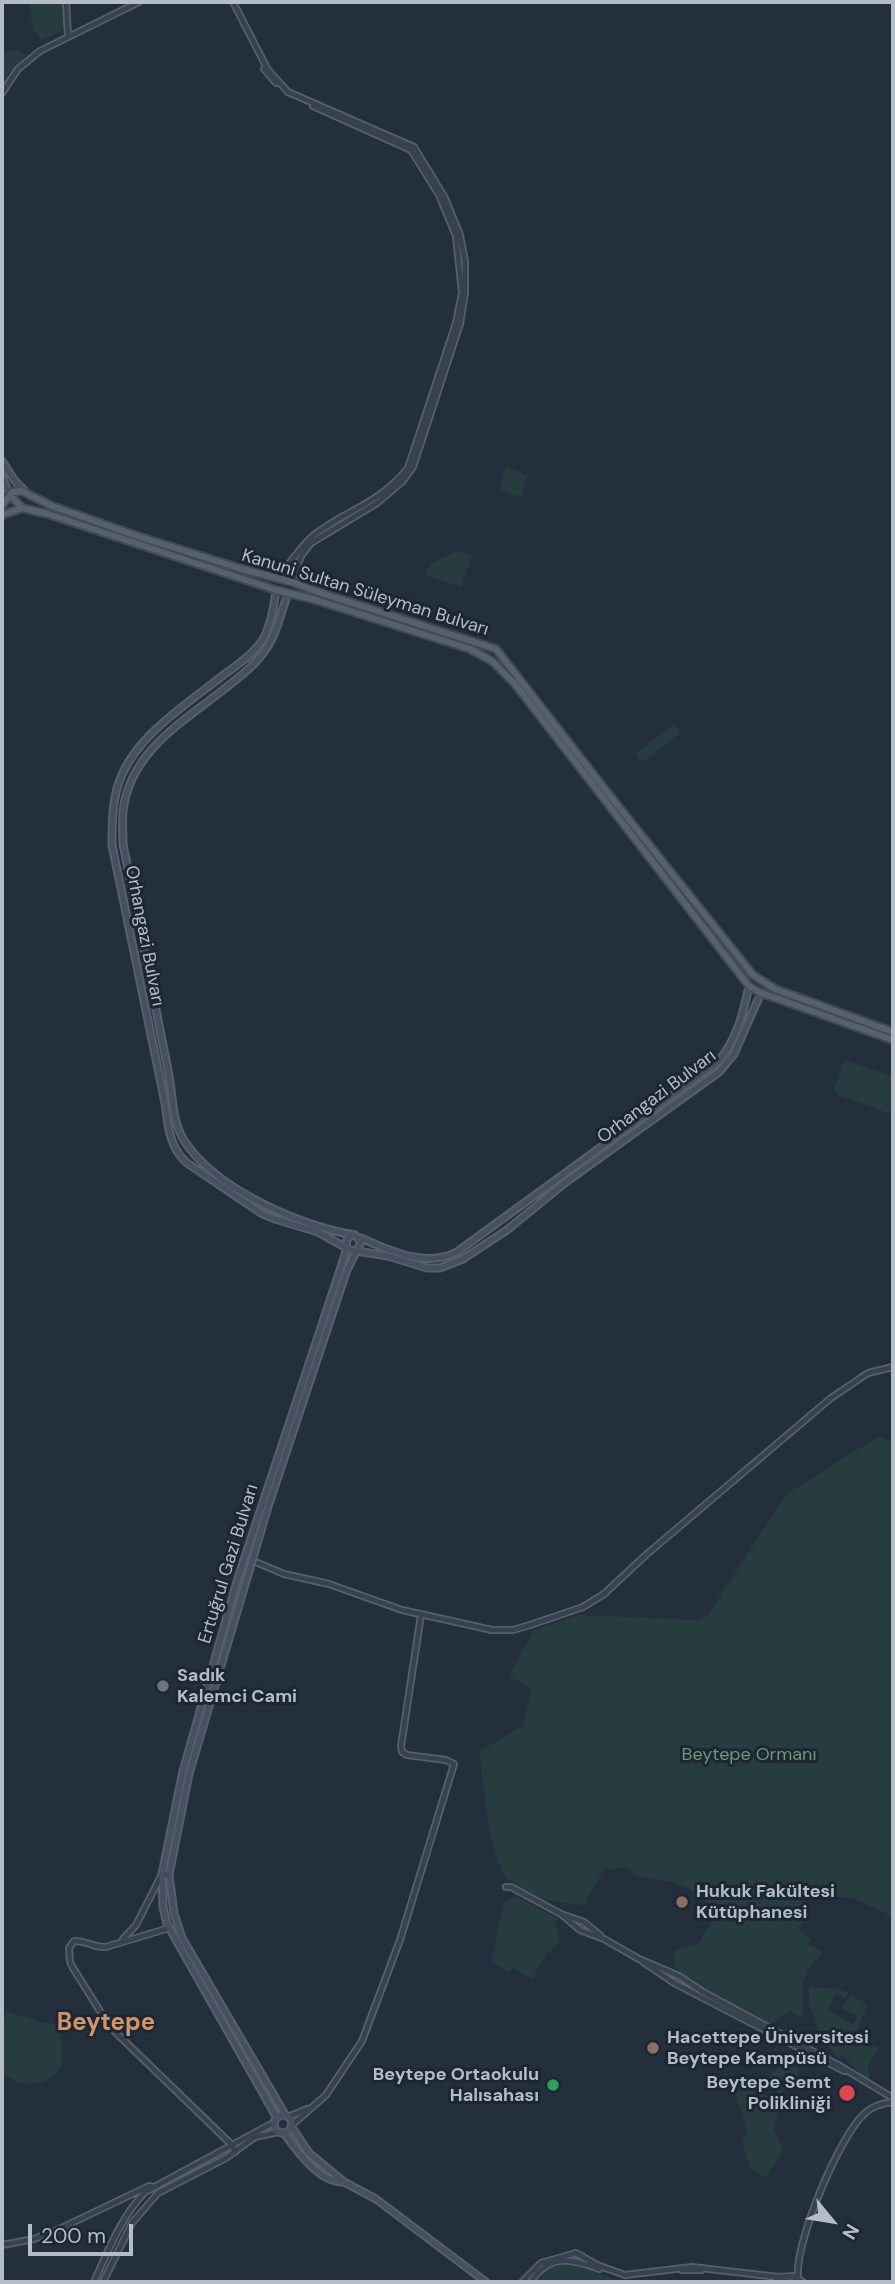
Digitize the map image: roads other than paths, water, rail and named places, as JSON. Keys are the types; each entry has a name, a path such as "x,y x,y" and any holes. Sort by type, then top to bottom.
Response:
{"main road":[{"name":"Kanuni Sultan Süleyman Bulvarı","path":"2,461 26,492 51,506 138,536 492,646 502,654 744,966 760,981 893,1032"},
{"path":"2,477 10,495 22,508"},
{"path":"2,505 17,490 26,492 28,502 22,508 2,515"},
{"name":"Kanuni Sultan Süleyman Bulvarı","path":"22,508 66,519 288,594 316,600 465,647 490,660 515,684 749,986 761,993 893,1040"},
{"path":"276,590 279,578"},
{"path":"288,594 292,582"},
{"name":"Orhangazi Bulvarı","path":"276,590 269,625 261,642 159,725 138,746 121,777 113,808 112,845 170,1140 182,1159 261,1213 318,1232 355,1250 388,1256 427,1268 440,1268 463,1259 518,1222 566,1182 719,1072 734,1054 761,993"},
{"name":"Orhangazi Bulvarı","path":"288,594 268,646 259,659 245,673 166,733 147,753 131,781 123,810 122,844 176,1119 185,1142 218,1174 265,1207 427,1260 438,1259 457,1252 718,1062 733,1042 749,986"},
{"path":"492,646 486,651 490,660 498,661 502,654"},
{"path":"146,738 153,747"},
{"path":"749,986 751,981 760,981 761,993"},
{"path":"176,1151 178,1144 185,1142"},
{"path":"182,1159 187,1158 192,1151"},
{"path":"519,1207 525,1216"},
{"path":"511,1213 518,1222"},
{"path":"347,1247 346,1239 352,1235"},
{"path":"355,1250 361,1245 359,1238"},
{"name":"Ertuğrul Gazi Bulvarı","path":"281,2132 275,2127 276,2120 169,1928 163,1907 183,1771 239,1575 347,1247"},
{"name":"Ertuğrul Gazi Bulvarı","path":"344,2182 309,2153 291,2126 182,1938 166,1874 211,1692 270,1499 355,1250"},
{"path":"276,2120 287,2117"},
{"path":"291,2126 281,2132 315,2169 376,2199 486,2282"}],"street":[{"path":"66,2 68,36"},
{"path":"2,95 18,69 46,47 139,2"},
{"path":"232,2 268,70 288,92 414,147 445,198 460,235 465,262 465,293 460,324 413,467 403,481 377,503 315,539 301,551 279,578"},
{"path":"292,582 301,551"},
{"path":"298,566 309,588"},
{"path":"258,1563 284,1573 329,1584 397,1609 492,1630 513,1630 583,1607 604,1594 647,1554 831,1398 868,1373 893,1367"},
{"path":"291,2126 326,2095 362,2041 400,1940 454,1764 402,1752 421,1615"},
{"path":"120,1942 136,1925 166,1874"},
{"path":"506,1887 510,1886 582,1924 679,1986 848,2073 893,2100"},
{"path":"582,1924 586,1929 582,1931 604,1939"},
{"path":"169,1928 99,1948 74,1941 69,1948 70,1962 110,2027 232,2145 235,2151"},
{"path":"639,1959 678,1975 703,1992 838,2065 848,2073"},
{"path":"672,1982 678,1975"},
{"path":"679,1986 684,1979"},
{"path":"880,2091 883,2098 881,2105"},
{"path":"801,2280 802,2250 824,2182 857,2122 868,2110 893,2100"},
{"path":"287,2117 314,2105"},
{"path":"94,2282 122,2222 133,2204 145,2192 276,2120"},
{"path":"103,2282 132,2222 158,2193 256,2137 281,2132"},
{"path":"2,2245 45,2234 149,2186 158,2193"},
{"path":"522,2282 541,2263 574,2253 605,2269 625,2275 687,2267 778,2277 794,2276 801,2280"},
{"path":"531,2282 537,2273 549,2264 572,2260 629,2278 689,2270 793,2282 801,2280"}],"place":[{"name":"Sadık Kalemci Cami","path":"163,1686"},
{"name":"Hukuk Fakültesi Kütüphanesi","path":"682,1902"},
{"name":"Hacettepe Üniversitesi Beytepe Kampüsü","path":"653,2048"},
{"name":"Beytepe Ortaokulu Halısahası","path":"553,2085"},
{"name":"Beytepe Semt Polikliniği","path":"847,2093"}],"district":[{"name":"Beytepe","path":"106,2024"}],"park label":[{"name":"Beytepe Ormanı","path":"749,1755"}]}
